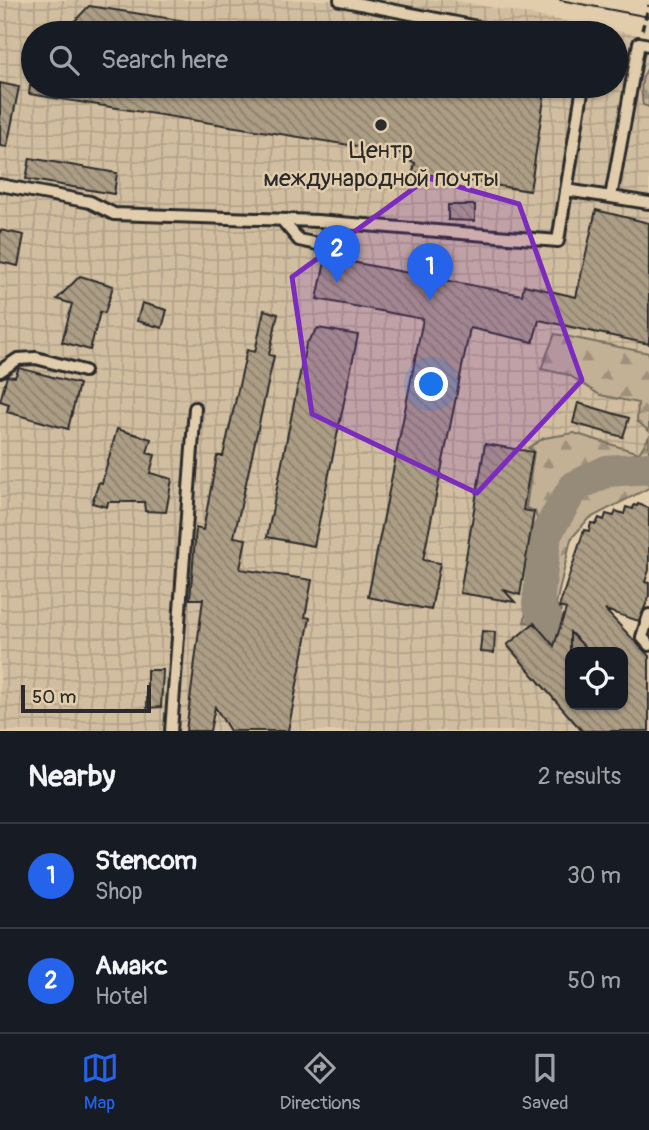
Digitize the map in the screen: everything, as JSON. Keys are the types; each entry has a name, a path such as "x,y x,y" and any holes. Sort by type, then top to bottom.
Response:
{"lane":[{"path":"340,0 447,21"},
{"path":"611,197 639,43 649,45"},
{"path":"0,185 90,202 114,215 282,220 558,241 581,98"},
{"path":"566,190 649,204"},
{"path":"282,220 299,240 322,245"},
{"path":"0,371 18,359 36,358 84,371"},
{"path":"171,731 195,408"},
{"path":"649,615 642,637 649,645"}],"path":[{"path":"642,30 649,5"}],"highlighted area":[{"path":"428,178 519,204 582,380 477,493 312,414 292,277"}],"shaded area":[{"path":"0,0 452,0 564,21 21,21 21,98 628,98 628,33 649,37 649,453 556,473 530,610 565,650 565,710 618,710 637,731 0,731"}],"green space":[{"path":"649,67 649,107 643,105 641,90 642,80"},
{"path":"555,334 649,353 649,431 637,421 638,403 600,395 569,375 541,369"},
{"path":"574,433 639,453 649,437 649,488 588,519 571,539 556,604 561,610 559,626 581,647 565,647 565,654 536,623 524,622 543,541 535,511 526,508 534,451 528,448 544,438"}],"building":[{"path":"89,6 186,21 75,21"},
{"path":"0,83 19,87 7,147 0,146"},
{"name":"Центр международной почты","path":"54,98 544,98 530,191 413,172 415,163 411,162 412,155"},
{"path":"30,158 117,173 114,194 26,179"},
{"path":"448,205 475,205 475,221 448,220"},
{"path":"596,210 649,223 649,344 539,320 533,342 470,328 423,560 440,563 431,610 368,597 423,319 317,299 326,257 522,295 524,285 576,297"},
{"path":"0,230 24,235 18,266 0,262"},
{"path":"80,276 113,286 105,313 100,312 90,350 62,342 72,304 57,299"},
{"path":"142,303 167,310 162,328 137,321"},
{"path":"264,310 278,314 269,355 274,356 234,537 246,539 240,569 312,580 305,617 310,618 288,731 230,731 215,707 210,731 186,731 203,599 190,599 196,528 203,530 217,456 223,456 247,350 255,352"},
{"path":"318,328 358,335 314,546 267,537 306,344"},
{"path":"19,368 79,384 68,429 7,412 9,404 0,401 7,376 15,377"},
{"path":"578,403 629,418 623,437 573,423"},
{"path":"117,429 151,439 147,453 155,455 150,473 172,479 166,512 145,511 144,502 108,502 107,507 92,503 99,482 102,483"},
{"path":"485,444 533,452 523,510 534,512 520,595 504,590 515,602 460,593"},
{"path":"634,505 649,508 649,570 645,582 649,583 649,597 639,621 605,610 649,656 649,731 582,731 507,645 534,623 554,646 566,609 559,607 584,530 589,531 591,523 596,524 599,518 604,520 606,514 614,516 616,511 624,514 626,507 633,509"},
{"path":"482,631 495,632 494,653 480,652"},
{"path":"147,670 163,670 161,707 147,708"}],"waterway":[{"path":"566,647 554,634 538,604 546,534 574,487 607,471 649,468"}],"tram line":[{"path":"560,0 649,17"}],"place":[{"name":"Центр международной почты","path":"381,125"},
{"name":"Амакс","path":"337,283"},
{"name":"Stencom","path":"430,301"}]}
